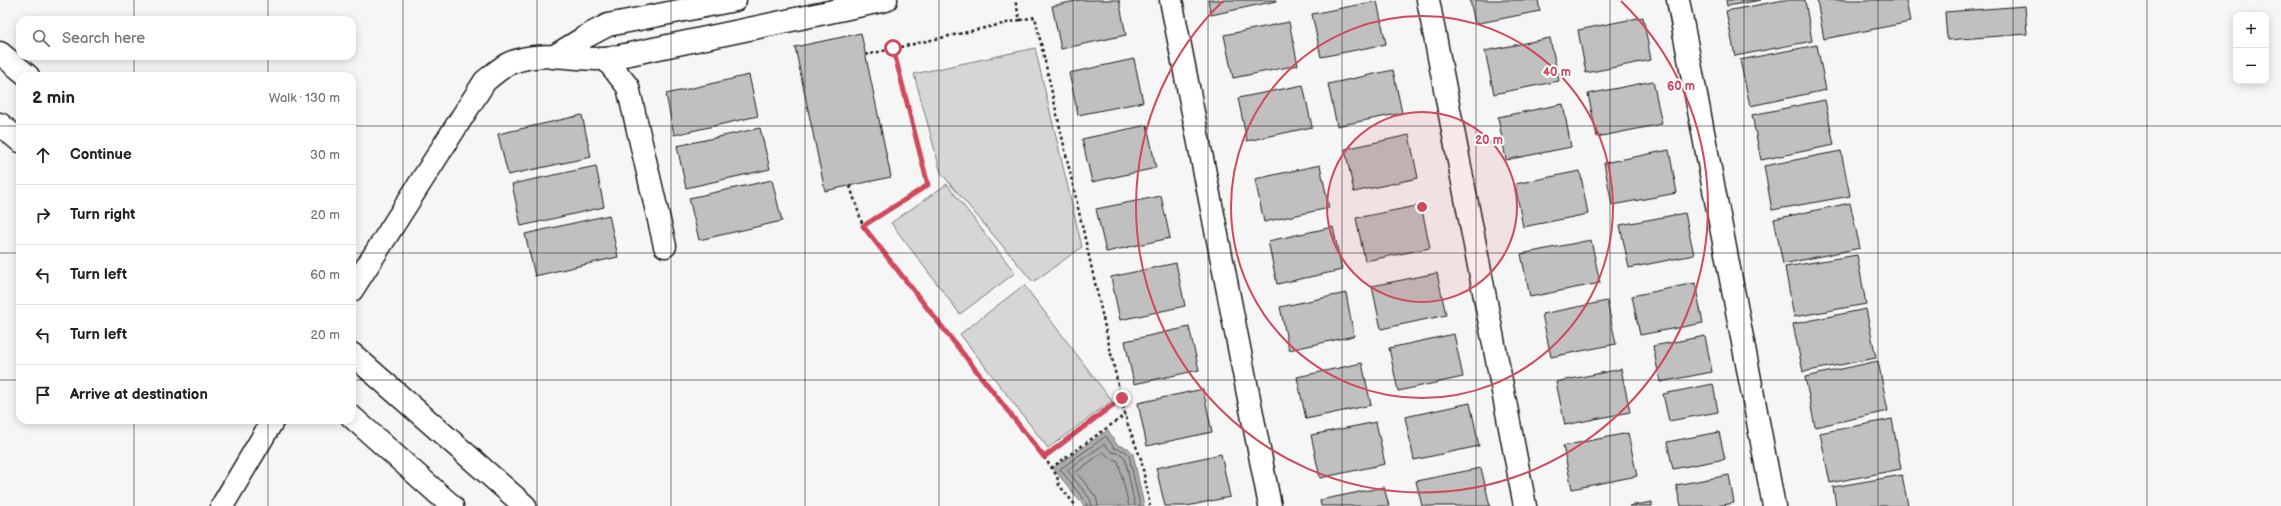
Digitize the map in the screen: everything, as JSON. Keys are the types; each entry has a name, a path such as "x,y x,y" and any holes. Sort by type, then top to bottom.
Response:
{"street":[{"path":"553,56 608,25 735,0"},
{"path":"356,284 485,81 510,63 532,56 553,56 583,60 606,59 886,0"},
{"path":"1171,0 1270,506"},
{"path":"1428,0 1526,506"},
{"path":"1678,0 1774,506"},
{"path":"0,53 23,72"},
{"path":"606,59 628,87 665,246"},
{"path":"0,124 16,138"},
{"path":"356,358 525,506"},
{"path":"356,421 452,506"},
{"path":"222,506 271,424"}],"path":[{"path":"1015,0 1020,20"},
{"path":"866,54 1035,16 1122,398 1126,415 1141,459 1150,506"},
{"path":"863,226 928,185 893,48"},
{"path":"850,186 863,226 1044,457 1057,476 1059,486 1076,506"},
{"path":"1044,457 1122,398"},
{"path":"1051,468 1126,415"}],"shaded area":[{"path":"1035,48 1082,247 1033,282 941,173 914,74"},
{"path":"947,184 1015,273 960,314 891,223"},
{"path":"1024,285 1112,401 1048,448 960,334"}],"water":[{"path":"1108,430 1117,445 1128,448 1133,454 1144,506 1084,506 1053,468"}],"building":[{"path":"1080,0 1119,0 1126,35 1061,49 1052,6"},
{"path":"1208,0 1276,0 1276,1 1211,15"},
{"path":"1470,0 1538,0 1540,11 1475,24"},
{"path":"1726,0 1761,0 1727,6"},
{"path":"1784,0 1805,0 1812,41 1735,56 1726,11"},
{"path":"1817,0 1906,0 1910,22 1824,39"},
{"path":"1377,1 1386,44 1321,57 1312,14"},
{"path":"2025,6 2027,34 1947,40 1945,12"},
{"path":"1643,17 1651,60 1586,73 1578,30"},
{"path":"1289,22 1298,65 1233,78 1224,35"},
{"path":"861,33 891,177 825,191 795,47"},
{"path":"1550,38 1559,81 1494,94 1485,51"},
{"path":"1817,45 1826,90 1750,106 1740,60"},
{"path":"1134,59 1143,102 1078,115 1069,73"},
{"path":"1393,70 1402,113 1337,126 1328,84"},
{"path":"749,75 758,116 674,135 666,94"},
{"path":"1653,81 1662,124 1597,137 1588,94"},
{"path":"1303,85 1312,127 1247,141 1238,98"},
{"path":"1825,100 1834,145 1761,160 1752,115"},
{"path":"1563,104 1571,147 1506,160 1498,117"},
{"path":"582,115 591,157 508,175 498,134"},
{"path":"1147,125 1156,168 1092,182 1082,139"},
{"path":"760,128 770,169 686,188 677,146"},
{"path":"1409,135 1418,178 1354,192 1345,149"},
{"path":"1669,150 1677,193 1612,205 1604,163"},
{"path":"1841,151 1850,196 1772,210 1764,166"},
{"path":"1320,165 1329,208 1264,222 1255,179"},
{"path":"596,166 604,207 521,226 512,184"},
{"path":"1580,171 1588,214 1523,227 1515,184"},
{"path":"772,180 782,221 699,240 689,198"},
{"path":"1161,196 1170,238 1106,252 1096,209"},
{"path":"1850,203 1860,248 1783,264 1774,219"},
{"path":"1421,205 1430,248 1365,261 1356,218"},
{"path":"1685,213 1694,255 1629,268 1620,225"},
{"path":"609,215 618,257 535,276 525,234"},
{"path":"1333,227 1342,270 1277,284 1268,241"},
{"path":"1591,240 1600,283 1530,297 1521,254"},
{"path":"1857,255 1866,304 1794,317 1785,267"},
{"path":"1176,263 1185,306 1120,320 1111,277"},
{"path":"1437,273 1446,315 1381,329 1372,286"},
{"path":"1695,283 1703,323 1640,335 1632,296"},
{"path":"1346,293 1354,336 1289,350 1280,307"},
{"path":"1607,301 1616,344 1551,357 1542,314"},
{"path":"1866,309 1876,358 1803,372 1793,324"},
{"path":"1189,327 1199,370 1134,384 1125,341"},
{"path":"1454,334 1463,377 1398,391 1389,348"},
{"path":"1705,336 1712,372 1660,382 1653,346"},
{"path":"1878,361 1888,411 1815,427 1805,377"},
{"path":"1362,363 1371,405 1306,419 1297,377"},
{"path":"1621,369 1630,412 1565,425 1556,382"},
{"path":"1713,384 1718,412 1669,421 1663,394"},
{"path":"1203,389 1212,432 1147,446 1138,403"},
{"path":"1470,403 1479,446 1414,460 1405,417"},
{"path":"1892,419 1901,469 1830,483 1820,433"},
{"path":"1376,422 1385,464 1320,478 1311,435"},
{"path":"1719,432 1725,459 1673,469 1667,442"},
{"path":"1628,433 1637,476 1572,489 1563,446"},
{"path":"1221,454 1230,497 1187,506 1165,506 1156,468"},
{"path":"1481,468 1490,506 1422,506 1416,481"},
{"path":"1729,475 1734,503 1717,506 1681,506 1676,485"},
{"path":"1902,475 1908,506 1836,506 1833,487"},
{"path":"1384,487 1389,506 1321,506 1320,500"},
{"path":"1652,502 1652,506 1629,506"}],"route":[{"path":"893,48 928,185 863,226 888,260 1044,457 1122,398"}]}
